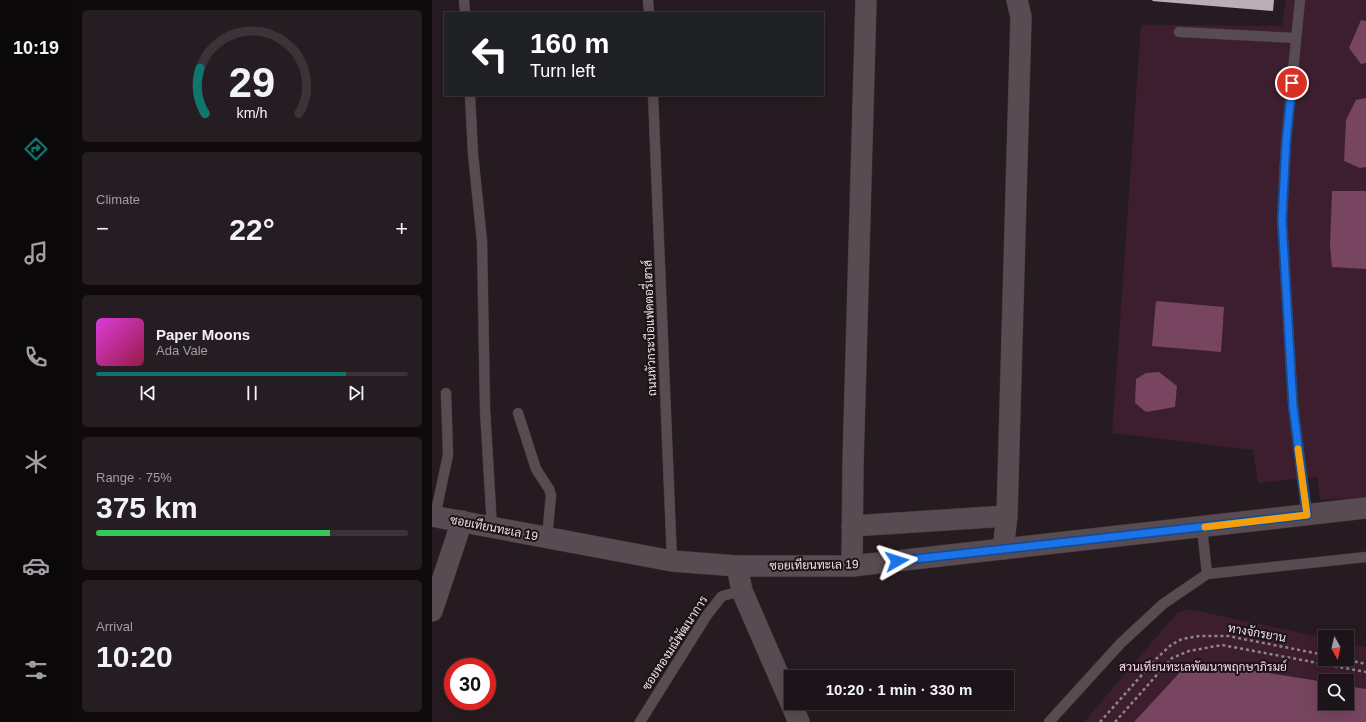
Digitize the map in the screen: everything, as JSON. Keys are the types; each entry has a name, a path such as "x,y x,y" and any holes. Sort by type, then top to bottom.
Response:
{"street":[{"path":"852,566 853,448 866,0"},
{"path":"1003,549 1007,516 1021,17 1017,0"},
{"name":"ซอยเทียนทะเล 19","path":"433,516 672,561 737,566 852,566 1202,528 1366,508"},
{"path":"852,526 1007,516"},
{"path":"432,611 462,521"},
{"path":"737,566 742,591 798,722"}],"lane":[{"path":"464,0 465,12"},
{"path":"648,0 649,12"},
{"path":"1300,0 1286,143 1282,220 1293,406 1307,515"},
{"path":"1179,32 1296,38"},
{"path":"470,96 473,154 482,241 485,409 492,528"},
{"name":"ถนนหัวกระบือแฟคตอรี่เฮาส์","path":"653,96 672,561"},
{"path":"433,516 448,455 446,393"},
{"path":"518,413 536,469 549,489 551,495 547,538"},
{"path":"1202,528 1207,574"},
{"path":"1049,722 1121,643 1158,609 1207,574 1366,557"},
{"name":"ซอยทองมณีพัฒนาการ","path":"640,722 707,614 722,596 742,591"}],"path":[{"name":"ทางจักรยาน","path":"1100,722 1157,658 1171,645 1182,639 1199,636 1228,636 1318,654"},
{"path":"1115,722 1172,658 1189,651 1208,646 1222,645 1366,672"},
{"path":"1354,661 1366,664"}],"green space":[{"path":"1286,0 1366,0 1366,498 1320,500 1317,477 1258,483 1253,450 1112,433 1141,25 1282,26"},
{"name":"สวนเทียนทะเลพัฒนาพฤกษาภิรมย์","path":"1189,609 1318,637 1318,666 1354,666 1354,644 1366,647 1366,722 1084,722 1177,613"}],"shaded area":[{"path":"1361,20 1366,21 1366,63 1361,64 1349,48"},
{"path":"1366,98 1366,167 1360,168 1344,161 1346,120 1356,100"},
{"path":"1332,191 1366,191 1366,269 1332,267 1330,246"},
{"path":"1156,301 1224,307 1221,352 1152,346"},
{"path":"1159,372 1177,386 1175,407 1146,412 1135,403 1136,379 1146,373"},
{"path":"1201,662 1318,681 1318,710 1354,710 1354,687 1366,689 1366,722 1134,722 1183,669"}],"building":[{"path":"1274,0 1273,11 1152,1"}],"slow traffic":[{"path":"1205,527 1307,515 1298,449"}],"route":[{"path":"897,561 1202,528 1307,515 1293,406 1282,220 1283,184 1292,83"}]}
